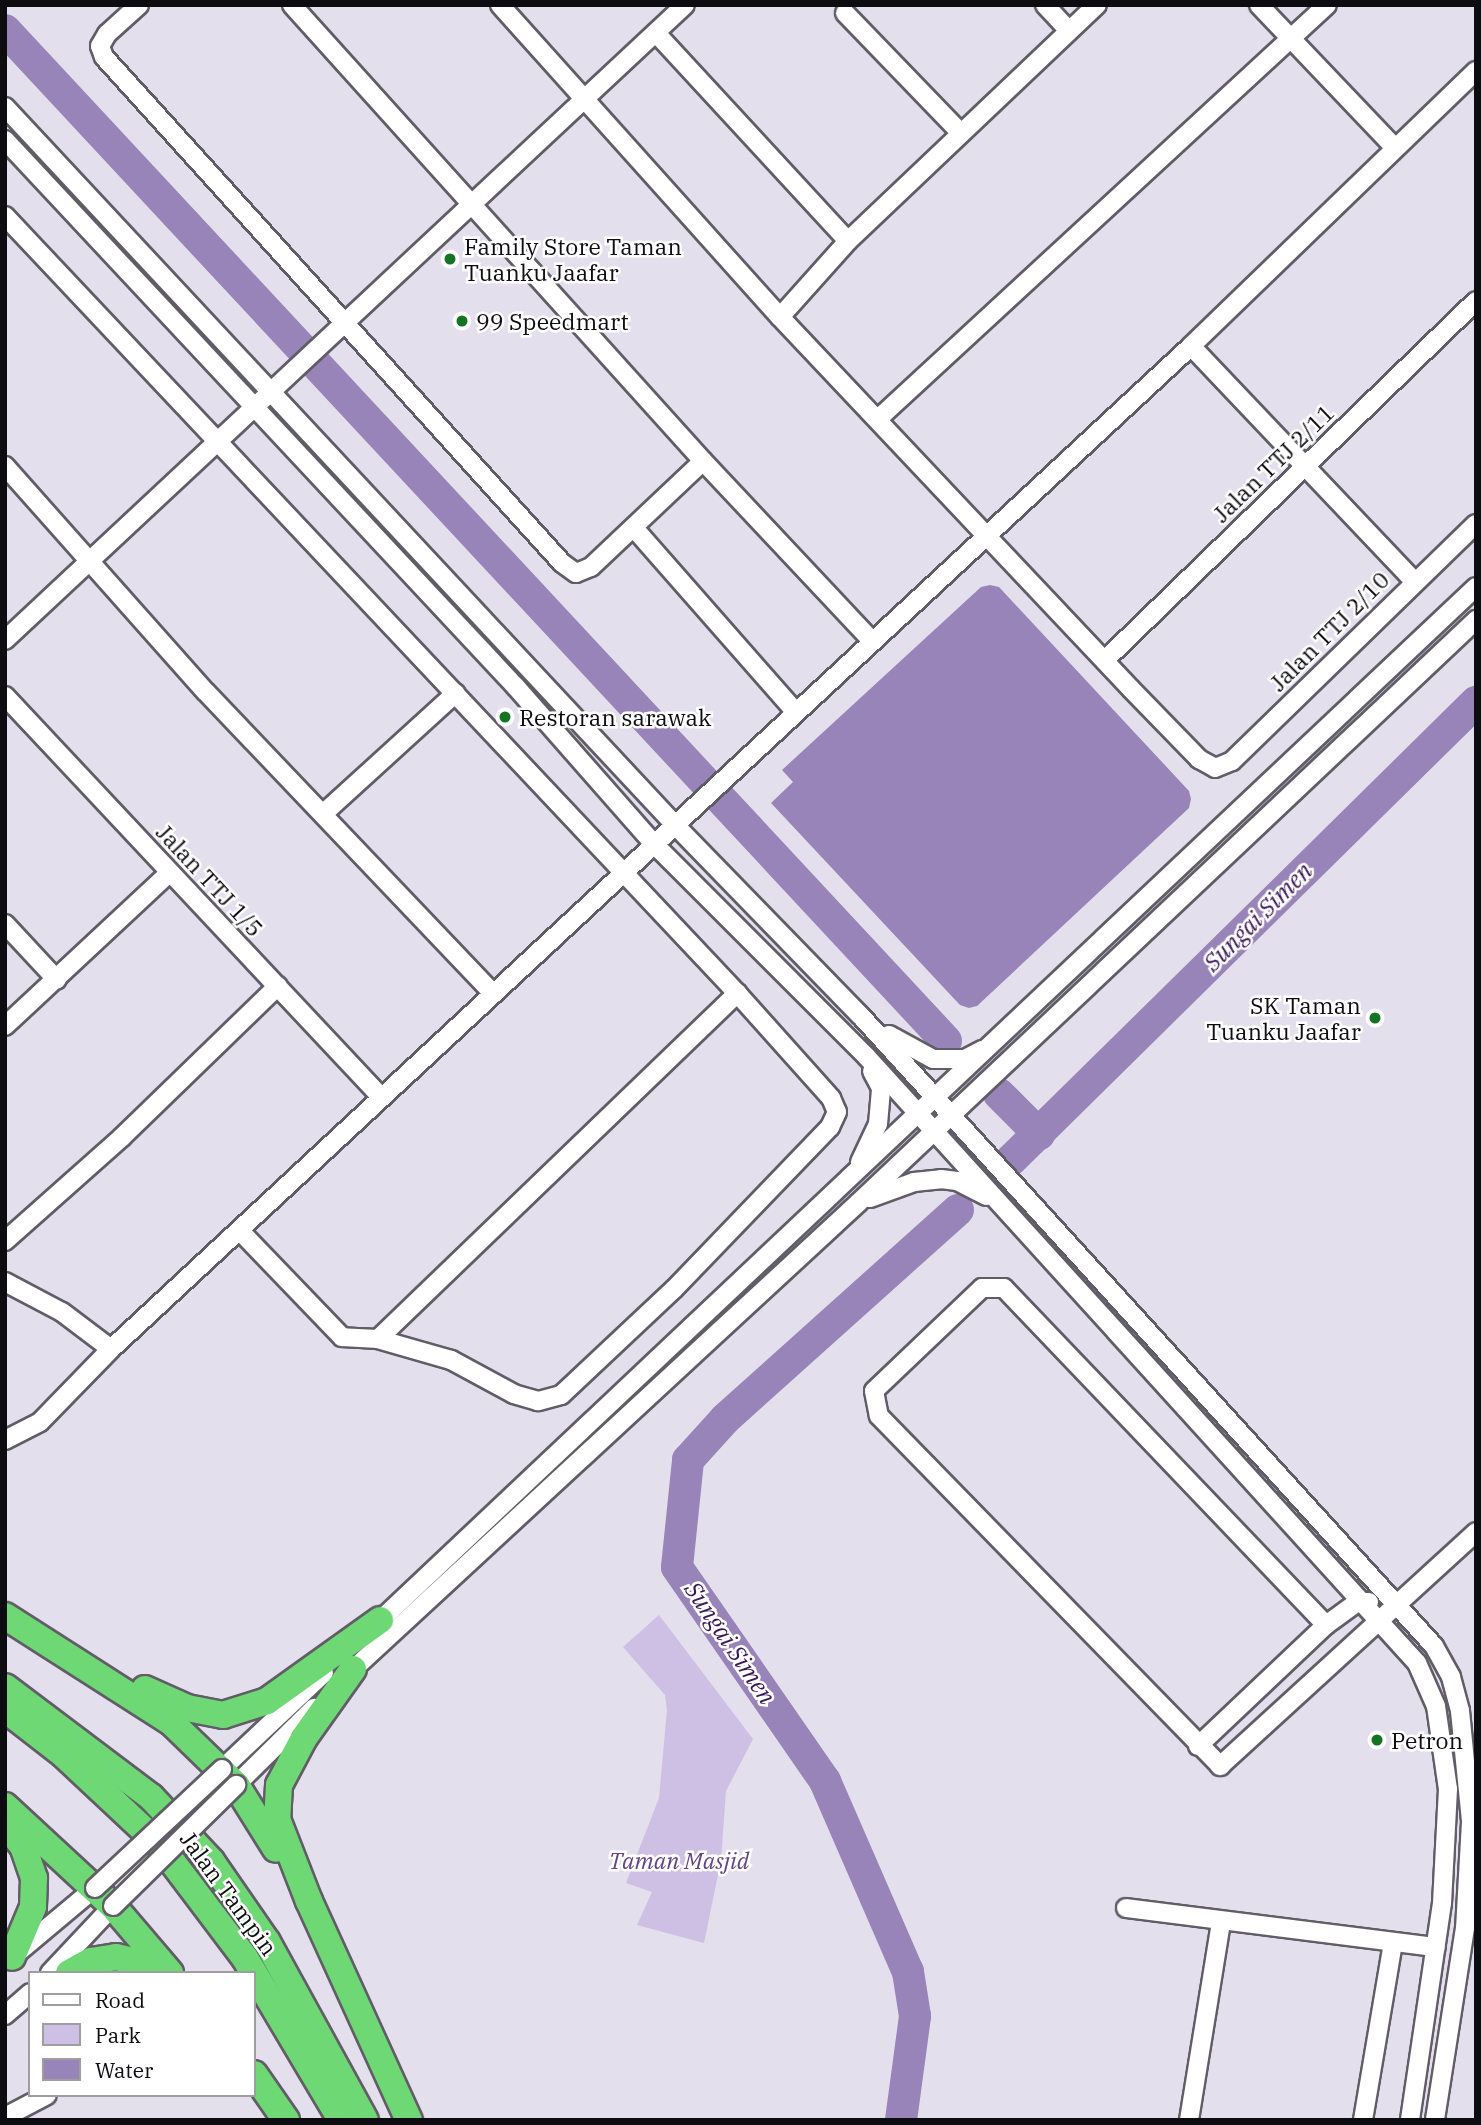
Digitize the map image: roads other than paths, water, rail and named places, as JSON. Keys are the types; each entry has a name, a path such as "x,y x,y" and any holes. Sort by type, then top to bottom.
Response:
{"highway":[{"path":"5,1616 64,1651 171,1722 229,1777 309,1901"},
{"path":"64,1651 187,1708 223,1715 267,1701 380,1620"},
{"path":"353,1669 303,1738 279,1785 277,1819 309,1901 409,2120"},
{"name":"Jalan Tampin","path":"5,1687 151,1797 211,1861 267,1942 365,2120"},
{"name":"Jalan Tampin","path":"5,1709 64,1755 158,1843 253,1971"},
{"path":"5,1806 104,1897 168,1971"},
{"path":"5,1824 23,1846 34,1878 33,1907 9,1960"},
{"path":"73,1971 91,1961 116,1957 142,1963 156,1971"},
{"name":"Jalan Tampin","path":"256,1977 341,2120"},
{"path":"256,2077 286,2120"}],"street":[{"path":"139,5 107,34 100,46 104,57 339,330 562,563 576,573 591,567 703,461"},
{"path":"292,5 703,461 870,639"},
{"path":"500,5 780,317 879,418 1105,660"},
{"path":"5,640 685,5"},
{"path":"1045,5 1069,31"},
{"path":"780,317 848,241 1097,5"},
{"path":"1259,5 1395,148"},
{"path":"879,418 1327,5"},
{"path":"845,13 960,132"},
{"path":"656,33 848,241"},
{"path":"5,1440 40,1422 111,1349 726,778 870,639 1191,346 1476,71"},
{"path":"5,107 674,824 860,1015 1434,1646 1451,1677 1460,1711 1471,1822 1470,1929 1435,2120"},
{"path":"5,140 516,687 654,844 866,1056 1417,1663 1436,1706 1448,1789 1439,1923 1410,2120"},
{"path":"5,216 220,440 621,873 737,993 831,1098 837,1112 830,1127 674,1289 561,1395 538,1401 514,1394 451,1360 378,1339 342,1337 240,1231"},
{"name":"Jalan TTJ 2/11","path":"1105,660 1476,300"},
{"path":"1191,346 1414,581"},
{"path":"5,466 206,692 494,994"},
{"name":"Jalan TTJ 2/10","path":"1105,660 1199,759 1214,768 1232,761 1414,581 1476,524"},
{"path":"634,528 795,711"},
{"path":"9,1960 104,1897 229,1777 380,1620 850,1181 1476,587"},
{"path":"51,1971 104,1897 229,1777 353,1669 858,1203 1476,620"},
{"path":"324,813 456,693"},
{"name":"Jalan TTJ 1/5","path":"5,696 381,1097"},
{"path":"5,1027 169,873"},
{"path":"5,924 57,980"},
{"path":"5,1241 122,1137 278,986"},
{"path":"378,1339 737,993"},
{"path":"860,1015 908,1049 933,1059 965,1059 995,1043"},
{"path":"850,1181 878,1124 881,1088 866,1056"},
{"path":"858,1203 914,1182 957,1181 990,1199 1029,1237"},
{"path":"5,1282 62,1312 111,1349"},
{"path":"1326,1625 1004,1287 982,1288 874,1391 879,1416 1220,1766 1377,1622 1393,1604 1476,1532"},
{"path":"595,1419 608,1433"},
{"path":"1198,1746 1326,1625 1359,1602 1393,1604"},
{"path":"1126,1908 1436,1947"},
{"path":"1189,2120 1221,1922"},
{"path":"1439,1923 1470,1929"},
{"path":"1363,2120 1393,1943"},
{"path":"5,2015 28,1995"},
{"path":"5,2117 43,2097"}],"water":[{"path":"981,587 999,587 1189,791 1191,799 1189,808 977,1006 969,1008 960,1005 771,803 793,782 782,770"}],"waterway":[{"path":"5,30 946,1041"},
{"name":"Sungai Simen","path":"1011,1160 1476,702"},
{"path":"999,1094 1039,1134"},
{"name":"Sungai Simen","path":"901,2120 915,2016 908,1972 825,1781 677,1567 688,1460 725,1419 958,1210"}],"place":[{"name":"Family Store Taman Tuanku Jaafar","path":"450,259"},
{"name":"99 Speedmart","path":"462,321"},
{"name":"Restoran sarawak","path":"505,717"},
{"name":"SK Taman Tuanku Jaafar","path":"1375,1018"},
{"name":"Petron","path":"1377,1740"}],"park label":[{"name":"Taman Masjid","path":"679,1860"}]}
